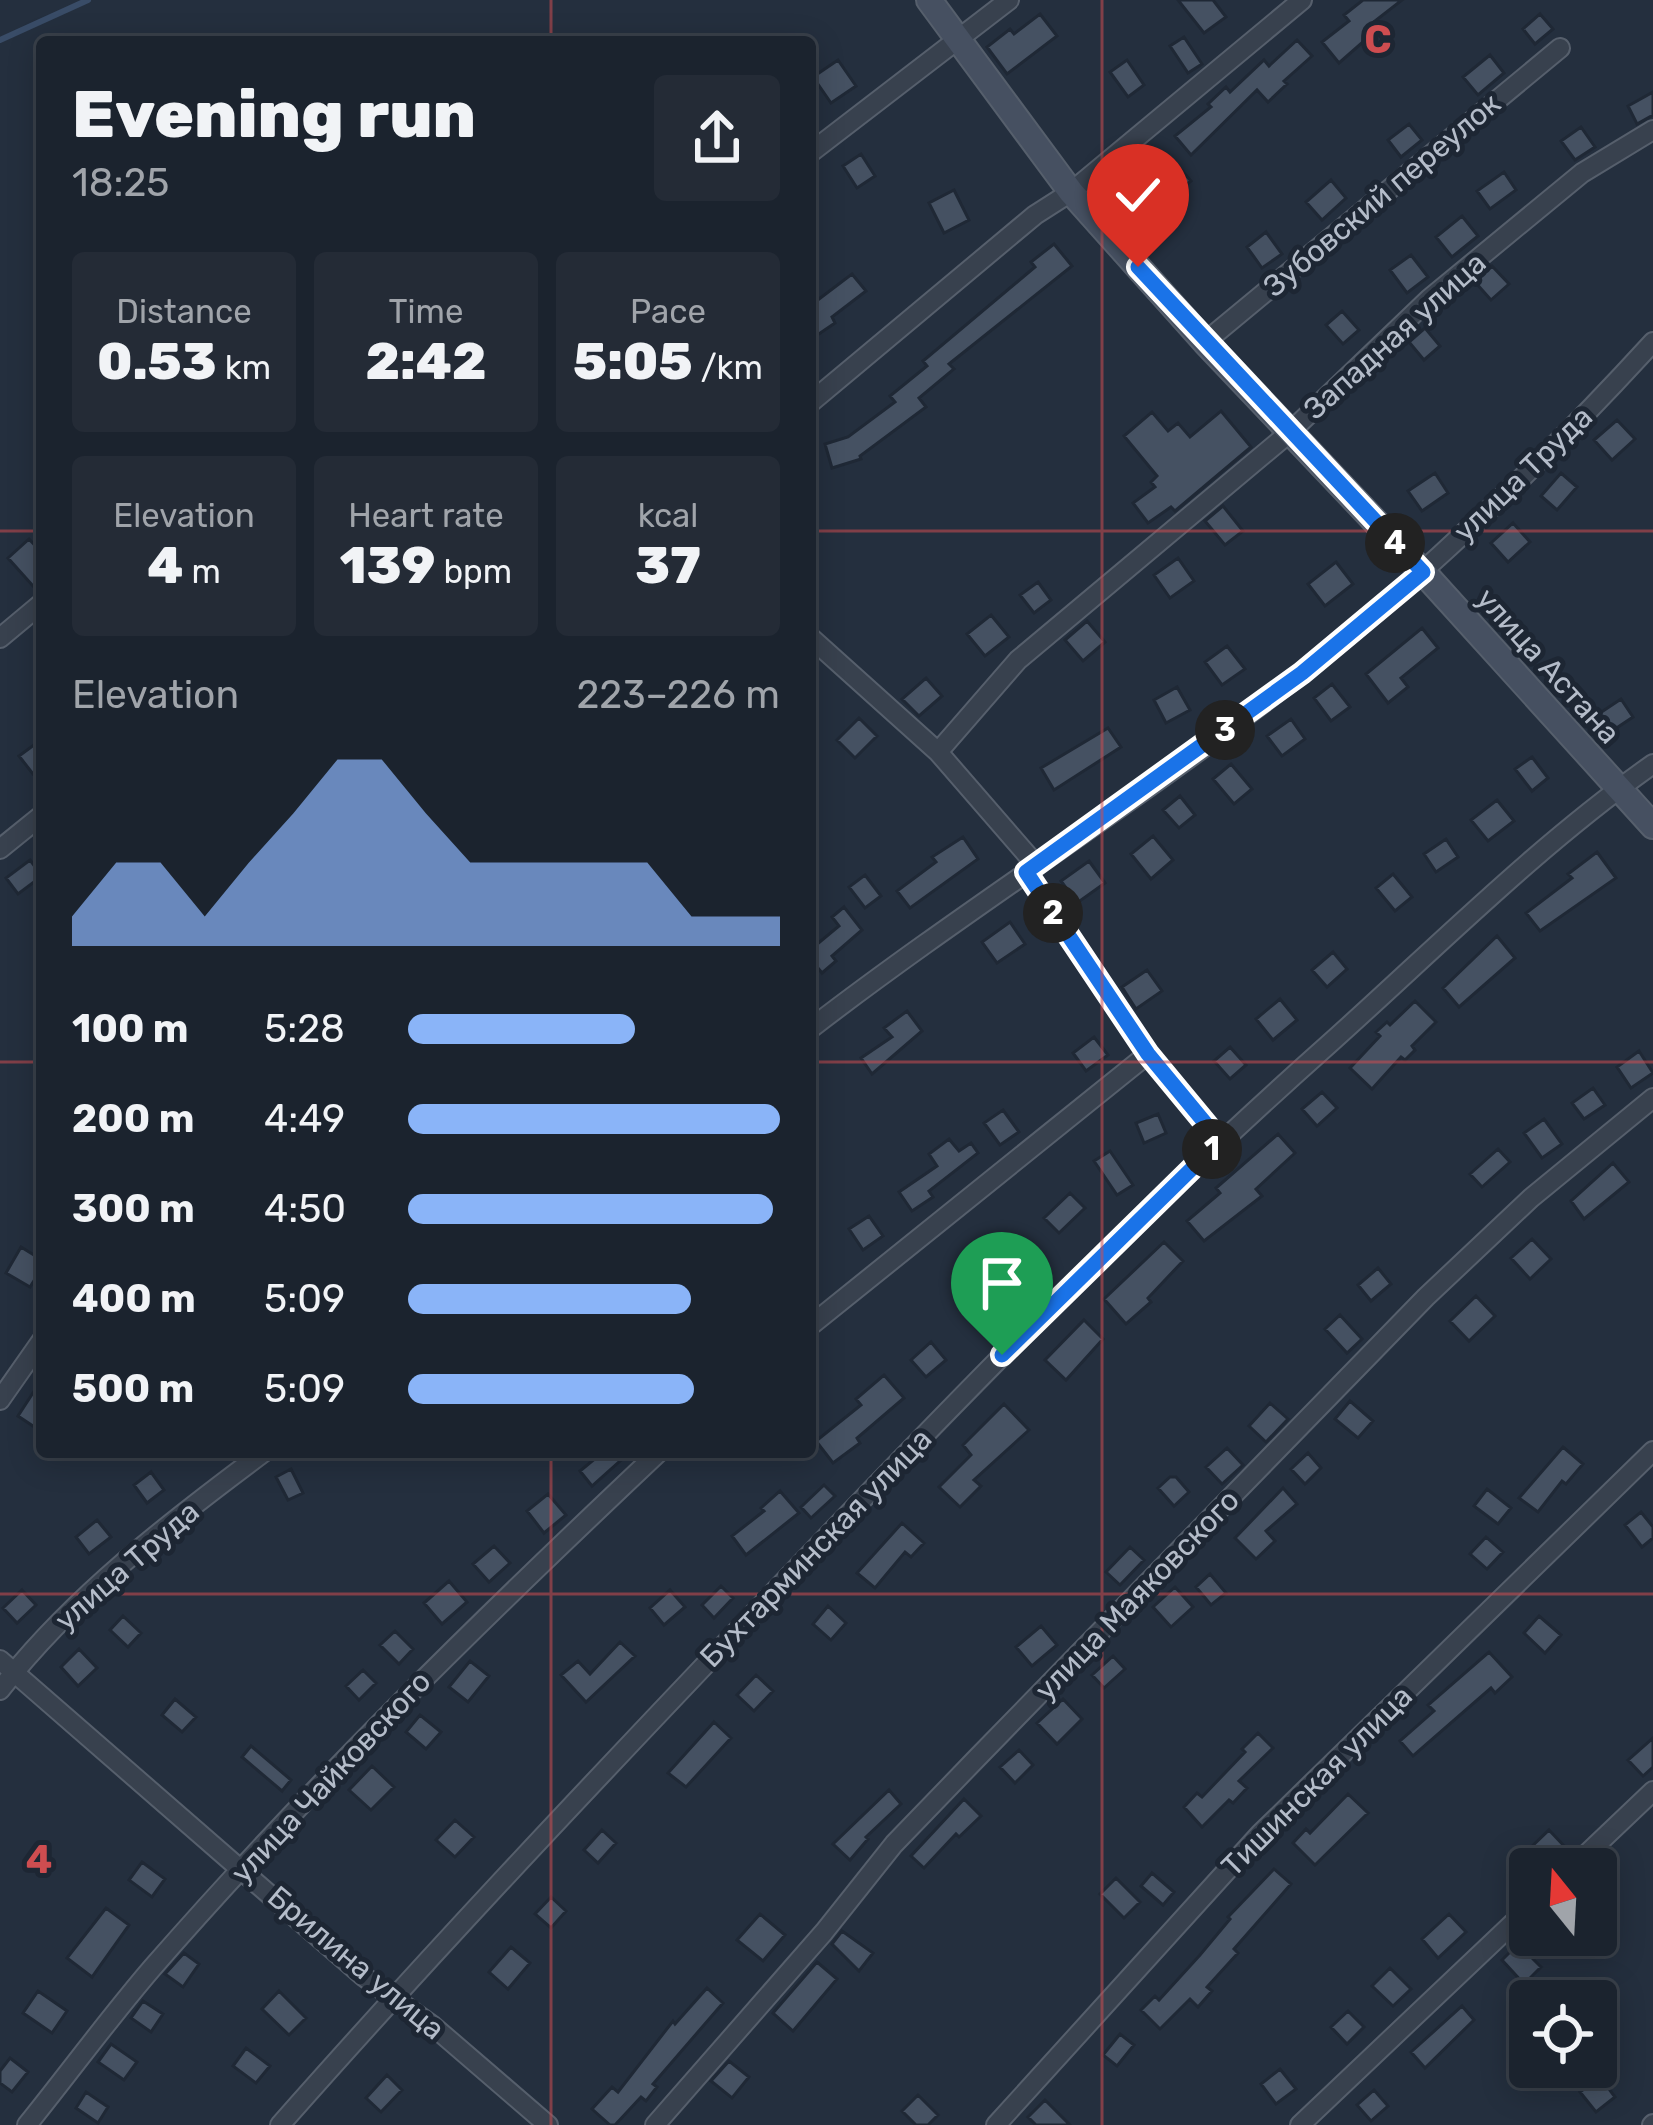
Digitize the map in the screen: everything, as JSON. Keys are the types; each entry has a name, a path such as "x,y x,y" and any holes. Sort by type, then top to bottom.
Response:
{"street":[{"name":"улица Астана","path":"929,0 1071,192 1653,826"},
{"path":"816,148 1010,0"},
{"path":"816,399 1302,0"},
{"name":"Зубовский переулок","path":"1205,342 1560,48"},
{"name":"Западная улица","path":"938,752 1018,660 1289,433 1429,299 1582,173 1653,130"},
{"name":"улица Труда","path":"816,1024 1302,673 1423,572 1653,342"},
{"path":"0,638 36,608"},
{"path":"816,642 938,752 1031,868 1148,1054 1220,1141"},
{"name":"Бухтарминская улица","path":"280,2125 393,1996 926,1432 1220,1141 1618,789 1653,764"},
{"path":"0,849 36,820"},
{"path":"816,1321 1148,1054"},
{"name":"улица Маяковского","path":"655,2125 824,1932 893,1844 976,1758 1426,1297 1531,1198 1653,1098"},
{"path":"0,1400 36,1349"},
{"name":"Тишинская улица","path":"996,2125 1260,1834 1653,1451"},
{"name":"улица Труда","path":"0,1690 7,1666 31,1651 115,1570 256,1458"},
{"name":"улица Чайковского","path":"27,2125 152,1969 244,1870 492,1610 653,1458"},
{"name":"Брилина улица","path":"7,1666 363,1976 548,2125"},
{"path":"1593,1848 1653,1791"},
{"path":"1300,2125 1509,1927"}],"building":[{"path":"1178,0 1213,0 1226,17 1204,33"},
{"path":"1363,0 1402,0 1375,21 1380,27 1339,63 1322,42 1349,21 1344,15"},
{"path":"1040,14 1057,36 1007,74 987,47"},
{"path":"1540,14 1553,29 1535,44 1523,29"},
{"path":"1184,37 1202,64 1188,73 1170,46"},
{"path":"1297,40 1312,56 1284,81 1287,84 1268,102 1257,90 1191,155 1175,136 1211,107 1208,104 1226,87 1230,92 1264,60 1269,66"},
{"path":"1490,55 1504,73 1478,95 1463,77"},
{"path":"838,60 856,86 831,103 816,75"},
{"path":"1127,60 1144,85 1128,97 1110,72"},
{"path":"1653,92 1653,115 1637,124 1628,106"},
{"path":"1409,124 1422,140 1401,157 1388,140"},
{"path":"1581,127 1595,147 1575,160 1561,141"},
{"path":"861,154 875,176 857,188 843,166"},
{"path":"1177,165 1191,181 1174,195 1160,179"},
{"path":"1504,172 1516,190 1490,209 1477,191"},
{"path":"1331,180 1346,198 1322,220 1306,202"},
{"path":"954,190 969,220 944,233 929,203"},
{"path":"1462,216 1478,236 1452,257 1436,237"},
{"path":"1266,232 1282,254 1262,268 1247,247"},
{"path":"1054,244 1072,266 949,364 954,369 919,398 926,407 861,459 832,468 825,444 848,437 895,402 890,396 927,366 923,361 1035,267 1031,262"},
{"path":"1411,255 1428,277 1407,293 1390,270"},
{"path":"1492,266 1509,284 1491,300 1475,282"},
{"path":"852,274 866,291 816,336 816,294 819,299"},
{"path":"1342,311 1359,330 1343,344 1326,325"},
{"path":"1425,328 1440,346 1424,360 1409,342"},
{"path":"1221,411 1251,447 1175,511 1171,507 1148,523 1133,503 1155,487 1151,482 1157,476 1124,436 1152,412 1168,431 1178,423 1190,437"},
{"path":"1617,420 1635,439 1612,460 1594,440"},
{"path":"1435,473 1448,493 1422,511 1408,491"},
{"path":"1561,473 1577,487 1557,510 1541,496"},
{"path":"1223,506 1243,531 1225,545 1205,521"},
{"path":"1513,523 1530,542 1508,562 1491,543"},
{"path":"29,539 36,547 36,583 33,586 8,558"},
{"path":"1178,558 1194,581 1170,598 1154,575"},
{"path":"1336,562 1353,584 1325,606 1308,584"},
{"path":"1038,582 1051,600 1034,613 1020,595"},
{"path":"991,615 1009,637 985,656 967,634"},
{"path":"1087,621 1105,642 1083,661 1065,640"},
{"path":"1422,628 1438,648 1401,678 1408,687 1388,703 1366,674"},
{"path":"1227,646 1245,669 1222,685 1205,662"},
{"path":"926,678 942,696 919,716 902,699"},
{"path":"1332,684 1350,707 1331,721 1314,698"},
{"path":"1177,687 1190,710 1166,723 1154,700"},
{"path":"1621,699 1633,717 1609,733 1597,715"},
{"path":"859,718 877,736 855,758 837,740"},
{"path":"1291,719 1305,739 1282,756 1267,736"},
{"path":"1108,728 1121,747 1054,790 1041,768"},
{"path":"36,743 36,772 33,774 19,756"},
{"path":"1532,757 1548,778 1532,791 1515,769"},
{"path":"1231,764 1252,789 1234,804 1213,779"},
{"path":"1180,796 1195,815 1179,828 1163,810"},
{"path":"1497,800 1514,821 1488,841 1471,820"},
{"path":"1153,836 1173,860 1151,879 1131,854"},
{"path":"963,837 978,859 910,908 897,891 936,862 932,857"},
{"path":"1446,839 1458,857 1436,872 1424,854"},
{"path":"1597,852 1616,878 1540,931 1526,913"},
{"path":"30,860 36,868 36,880 18,894 6,878"},
{"path":"1089,861 1105,883 1077,903 1061,881"},
{"path":"1393,874 1412,897 1395,911 1376,888"},
{"path":"865,875 881,896 865,908 849,887"},
{"path":"844,907 862,930 832,956 836,961 822,973 816,970 816,945 839,926 832,917"},
{"path":"1010,922 1025,944 997,963 982,942"},
{"path":"1497,936 1515,958 1459,1007 1443,988"},
{"path":"1333,952 1347,969 1327,987 1312,970"},
{"path":"1147,970 1162,991 1136,1009 1122,987"},
{"path":"1280,999 1297,1020 1273,1040 1256,1019"},
{"path":"1415,1001 1436,1022 1412,1046 1415,1050 1405,1060 1401,1057 1372,1089 1350,1068 1380,1036 1376,1032"},
{"path":"907,1011 922,1031 872,1074 861,1058 892,1037 884,1028"},
{"path":"1094,1037 1108,1055 1086,1071 1073,1053"},
{"path":"1230,1047 1246,1065 1230,1079 1214,1061"},
{"path":"1639,1051 1653,1073 1631,1088 1617,1067"},
{"path":"1593,1088 1605,1105 1584,1119 1572,1103"},
{"path":"1322,1092 1337,1108 1317,1126 1302,1109"},
{"path":"1003,1110 1019,1132 1000,1145 984,1123"},
{"path":"1158,1114 1166,1133 1144,1143 1136,1123"},
{"path":"1544,1119 1562,1144 1542,1158 1524,1133"},
{"path":"1278,1134 1295,1153 1256,1189 1262,1196 1204,1241 1187,1221 1220,1193 1216,1188"},
{"path":"949,1139 959,1151 971,1143 978,1153 929,1191 933,1197 912,1211 899,1192 937,1166 929,1154"},
{"path":"1498,1149 1510,1162 1482,1187 1470,1174"},
{"path":"1110,1151 1133,1185 1117,1195 1094,1161"},
{"path":"1613,1163 1629,1182 1584,1219 1571,1201"},
{"path":"1070,1193 1085,1208 1059,1233 1044,1218"},
{"path":"869,1216 883,1236 863,1250 849,1229"},
{"path":"1532,1239 1551,1259 1530,1279 1511,1258"},
{"path":"1011,1240 1025,1257 1007,1273 992,1256"},
{"path":"1164,1242 1183,1261 1148,1298 1151,1302 1126,1324 1104,1299"},
{"path":"21,1247 36,1256 36,1278 30,1287 6,1273"},
{"path":"1378,1268 1391,1284 1371,1301 1358,1285"},
{"path":"1476,1296 1495,1316 1469,1341 1450,1321"},
{"path":"1340,1315 1362,1339 1347,1353 1325,1329"},
{"path":"1084,1320 1103,1339 1066,1380 1045,1360"},
{"path":"931,1342 946,1360 926,1377 911,1360"},
{"path":"884,1375 904,1398 833,1463 816,1441 861,1405 856,1399"},
{"path":"36,1388 36,1428 18,1416"},
{"path":"1350,1401 1373,1421 1358,1438 1335,1419"},
{"path":"1270,1403 1288,1419 1266,1442 1249,1426"},
{"path":"1004,1404 1029,1430 974,1480 981,1486 960,1507 939,1487 971,1455 963,1445"},
{"path":"1563,1447 1583,1464 1566,1484 1562,1481 1538,1512 1519,1498"},
{"path":"1227,1448 1243,1465 1222,1484 1206,1467"},
{"path":"1308,1453 1321,1468 1305,1484 1291,1469"},
{"path":"596,1458 623,1458 592,1486 580,1471"},
{"path":"291,1469 303,1493 288,1500 276,1477"},
{"path":"151,1472 164,1490 147,1503 134,1485"},
{"path":"1176,1477 1189,1492 1174,1506 1158,1488"},
{"path":"824,1485 835,1496 811,1518 801,1507"},
{"path":"1283,1488 1297,1504 1266,1531 1275,1541 1256,1559 1235,1538"},
{"path":"1487,1489 1511,1508 1498,1524 1474,1506"},
{"path":"780,1491 799,1513 746,1555 732,1536 764,1511 761,1508"},
{"path":"548,1494 566,1515 544,1533 527,1511"},
{"path":"1641,1512 1653,1527 1653,1538 1642,1547 1625,1525"},
{"path":"97,1520 111,1537 89,1554 76,1537"},
{"path":"902,1523 924,1543 911,1557 905,1552 875,1588 857,1573"},
{"path":"1486,1537 1503,1552 1487,1569 1470,1554"},
{"path":"494,1546 510,1563 489,1582 473,1564"},
{"path":"1130,1547 1144,1560 1120,1585 1106,1572"},
{"path":"1210,1574 1226,1593 1211,1605 1196,1587"},
{"path":"449,1581 467,1602 442,1624 424,1603"},
{"path":"721,1586 733,1598 714,1618 702,1605"},
{"path":"1175,1587 1193,1607 1171,1627 1153,1607"},
{"path":"22,1590 36,1605 17,1623 3,1608"},
{"path":"670,1590 685,1607 664,1625 650,1608"},
{"path":"828,1606 846,1623 831,1640 813,1624"},
{"path":"123,1616 141,1633 128,1647 110,1630"},
{"path":"1539,1616 1561,1635 1545,1653 1524,1633"},
{"path":"1041,1626 1057,1645 1032,1666 1016,1647"},
{"path":"395,1631 413,1649 399,1664 380,1645"},
{"path":"620,1642 635,1656 586,1702 561,1675 578,1661 590,1674"},
{"path":"79,1649 97,1668 78,1686 61,1667"},
{"path":"1489,1652 1512,1677 1495,1693 1491,1688 1413,1756 1400,1741 1434,1711 1428,1705"},
{"path":"1113,1656 1125,1669 1104,1688 1092,1675"},
{"path":"470,1661 489,1676 468,1702 449,1687"},
{"path":"363,1670 376,1683 359,1700 346,1686"},
{"path":"756,1675 773,1691 754,1711 737,1695"},
{"path":"175,1699 196,1717 182,1732 162,1715"},
{"path":"1063,1699 1082,1719 1057,1744 1037,1723"},
{"path":"420,1715 441,1732 426,1749 406,1732"},
{"path":"714,1722 731,1738 686,1787 668,1773"},
{"path":"1258,1733 1273,1748 1239,1781 1247,1788 1202,1827 1184,1807 1197,1793 1202,1797"},
{"path":"1653,1738 1653,1767 1643,1776 1628,1760"},
{"path":"251,1746 291,1780 282,1791 242,1757"},
{"path":"1019,1750 1033,1765 1015,1783 1000,1767"},
{"path":"372,1766 394,1787 371,1810 349,1790"},
{"path":"889,1790 901,1804 866,1837 850,1860 833,1844"},
{"path":"1348,1794 1368,1813 1315,1865 1293,1843 1306,1829 1310,1833"},
{"path":"964,1799 981,1816 924,1868 911,1856"},
{"path":"455,1820 474,1837 455,1857 436,1840"},
{"path":"602,1830 616,1843 598,1863 584,1850"},
{"path":"1549,1830 1566,1848 1530,1848"},
{"path":"142,1862 165,1879 152,1897 129,1880"},
{"path":"1274,1869 1291,1884 1234,1949 1238,1953 1207,1987 1212,1991 1198,2007 1190,1999 1160,2029 1141,2010 1155,1996 1159,2000"},
{"path":"1152,1873 1174,1892 1163,1905 1141,1886"},
{"path":"1116,1878 1140,1902 1124,1918 1100,1894"},
{"path":"551,1897 566,1911 551,1928 535,1914"},
{"path":"106,1908 129,1925 92,1977 67,1958"},
{"path":"760,1914 785,1935 763,1961 737,1940"},
{"path":"1449,1914 1466,1932 1438,1958 1422,1939"},
{"path":"842,1931 873,1953 859,1971 832,1944"},
{"path":"511,1947 530,1963 508,1989 489,1972"},
{"path":"184,1953 199,1964 183,1987 165,1974"},
{"path":"1509,1953 1530,1956 1541,1967 1528,1980 1520,1980 1502,1960"},
{"path":"817,1962 837,1979 793,2031 773,2013"},
{"path":"1390,1968 1411,1989 1393,2006 1372,1986"},
{"path":"707,1988 723,2003 653,2084 657,2087 646,2101 641,2097 610,2125 592,2109 612,2087 618,2092 673,2021 675,2024"},
{"path":"38,1991 67,2011 52,2033 23,2013"},
{"path":"279,1991 306,2018 289,2035 262,2009"},
{"path":"143,2001 163,2014 151,2032 131,2018"},
{"path":"1462,2006 1474,2020 1425,2068 1411,2052"},
{"path":"1348,2011 1364,2027 1347,2044 1331,2027"},
{"path":"1120,2034 1134,2045 1117,2066 1103,2055"},
{"path":"111,2044 137,2062 124,2080 98,2062"},
{"path":"246,2048 270,2066 256,2083 233,2066"},
{"path":"10,2058 28,2072 12,2092 0,2083 0,2071"},
{"path":"729,2061 749,2077 732,2098 711,2081"},
{"path":"1280,2069 1296,2089 1276,2104 1261,2084"},
{"path":"387,2075 402,2090 381,2112 366,2098"},
{"path":"1608,2088 1615,2097 1596,2112 1580,2092"},
{"path":"1374,2090 1388,2106 1371,2121 1357,2105"},
{"path":"86,2092 108,2107 98,2123 76,2108"},
{"path":"918,2095 938,2115 928,2125 916,2125 902,2111"},
{"path":"1045,2100 1070,2125 1036,2125 1028,2117"}],"waterway":[{"path":"0,40 88,0"}],"route":[{"path":"1002,1355 1220,1141 1148,1054 1026,872 1302,673 1423,572 1138,267"}]}
